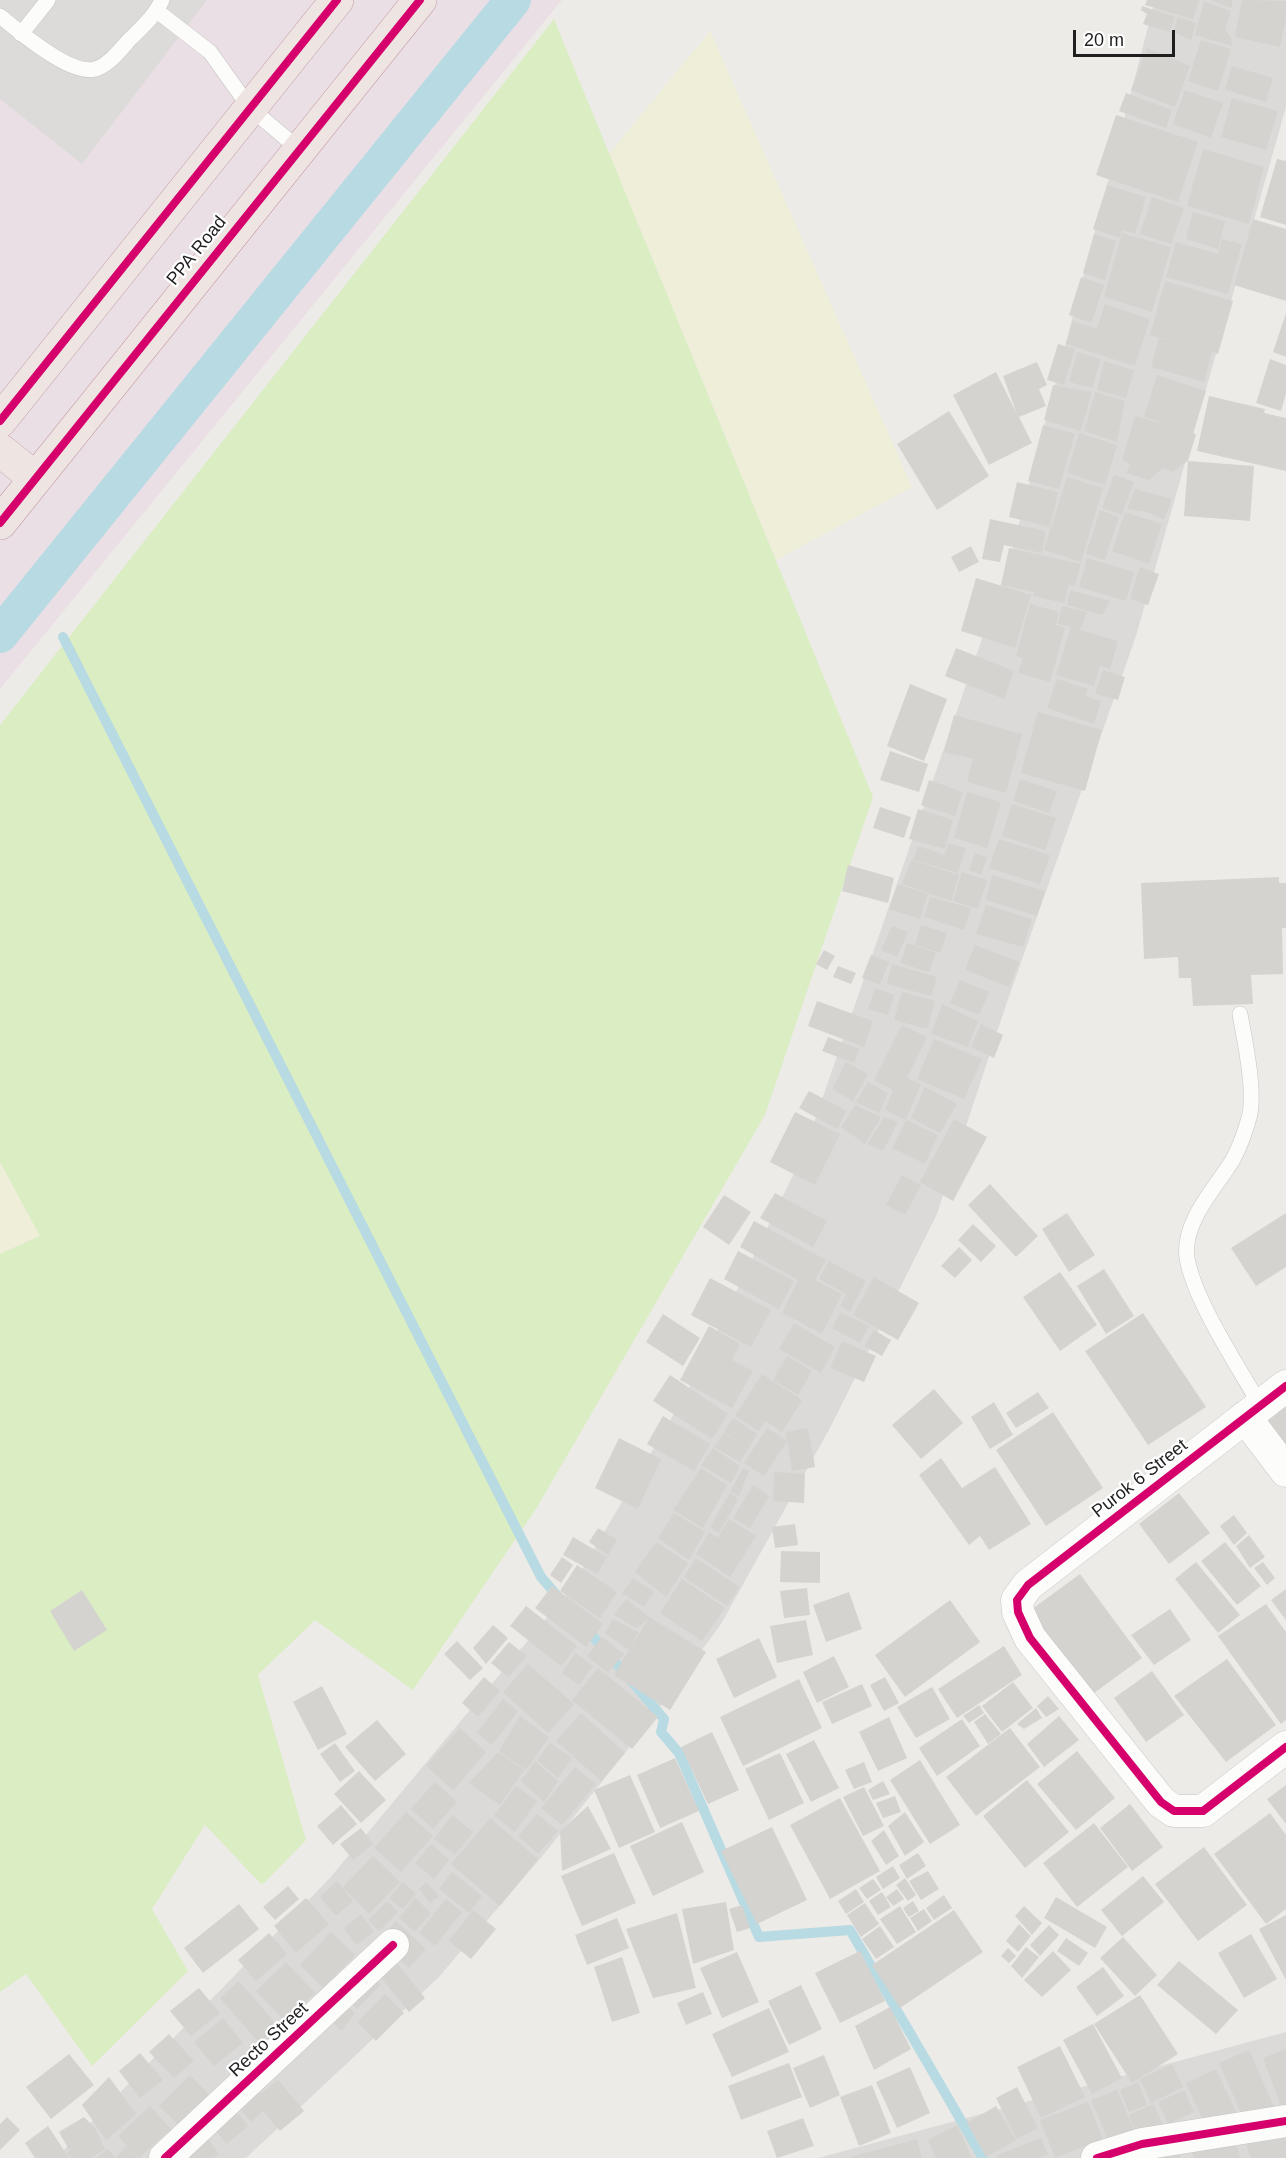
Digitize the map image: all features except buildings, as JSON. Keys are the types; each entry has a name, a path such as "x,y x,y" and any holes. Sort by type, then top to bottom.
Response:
{"highway":[{"path":"0,421 337,0"},
{"name":"PPA Road","path":"0,523 420,0"},
{"path":"0,450 34,478"}],"street":[{"name":"Purok 6 Street","path":"1286,1386 1028,1585 1017,1600 1018,1612 1030,1638 1161,1802 1174,1811 1203,1811 1286,1747"},
{"path":"1252,1411 1286,1471"},
{"name":"Recto Street","path":"165,2158 393,1945"},
{"path":"1097,2158 1142,2144 1286,2121"}],"lane":[{"path":"21,34 48,0"},
{"path":"0,16 21,34 74,67 93,70 109,61 159,5 210,52 250,108 300,150"},
{"path":"1240,1014 1249,1070 1250,1116 1234,1158 1197,1215 1189,1234 1187,1257 1198,1292 1252,1411"}],"shaded area":[{"path":"0,0 562,0 0,689"},
{"path":"0,0 207,0 82,164 0,99"},
{"path":"1155,0 1286,0 1286,107 1136,636 1006,1005 937,1214 830,1428 721,1624 641,1733 544,1854 438,1978 246,2158 56,2158 329,1879 570,1590 688,1390 802,1157 1010,558"},
{"path":"1286,2032 1286,2158 818,2158"}],"green space":[{"path":"554,19 873,797 765,1115 536,1509 413,1690 315,1620 258,1675 306,1840 262,1885 205,1825 152,1909 188,1971 92,2066 26,1974 0,1992 0,1254 40,1236 0,1162 0,725"},
{"path":"710,31 912,487 776,560 609,154"},
{"path":"0,1162 40,1236 0,1254"}],"waterway":[{"path":"0,635 513,0"},
{"path":"63,637 541,1577 560,1599"},
{"path":"584,1626 664,1719 661,1732 679,1753 759,1937 850,1930 983,2158"}],"cycle path":[{"path":"0,421 337,0"},
{"path":"0,523 420,0"},
{"path":"1286,1386 1028,1585 1017,1600 1018,1612 1030,1638 1161,1802 1174,1811 1203,1811 1286,1747"},
{"path":"165,2158 393,1945"},
{"path":"1097,2158 1142,2144 1286,2121"}]}
